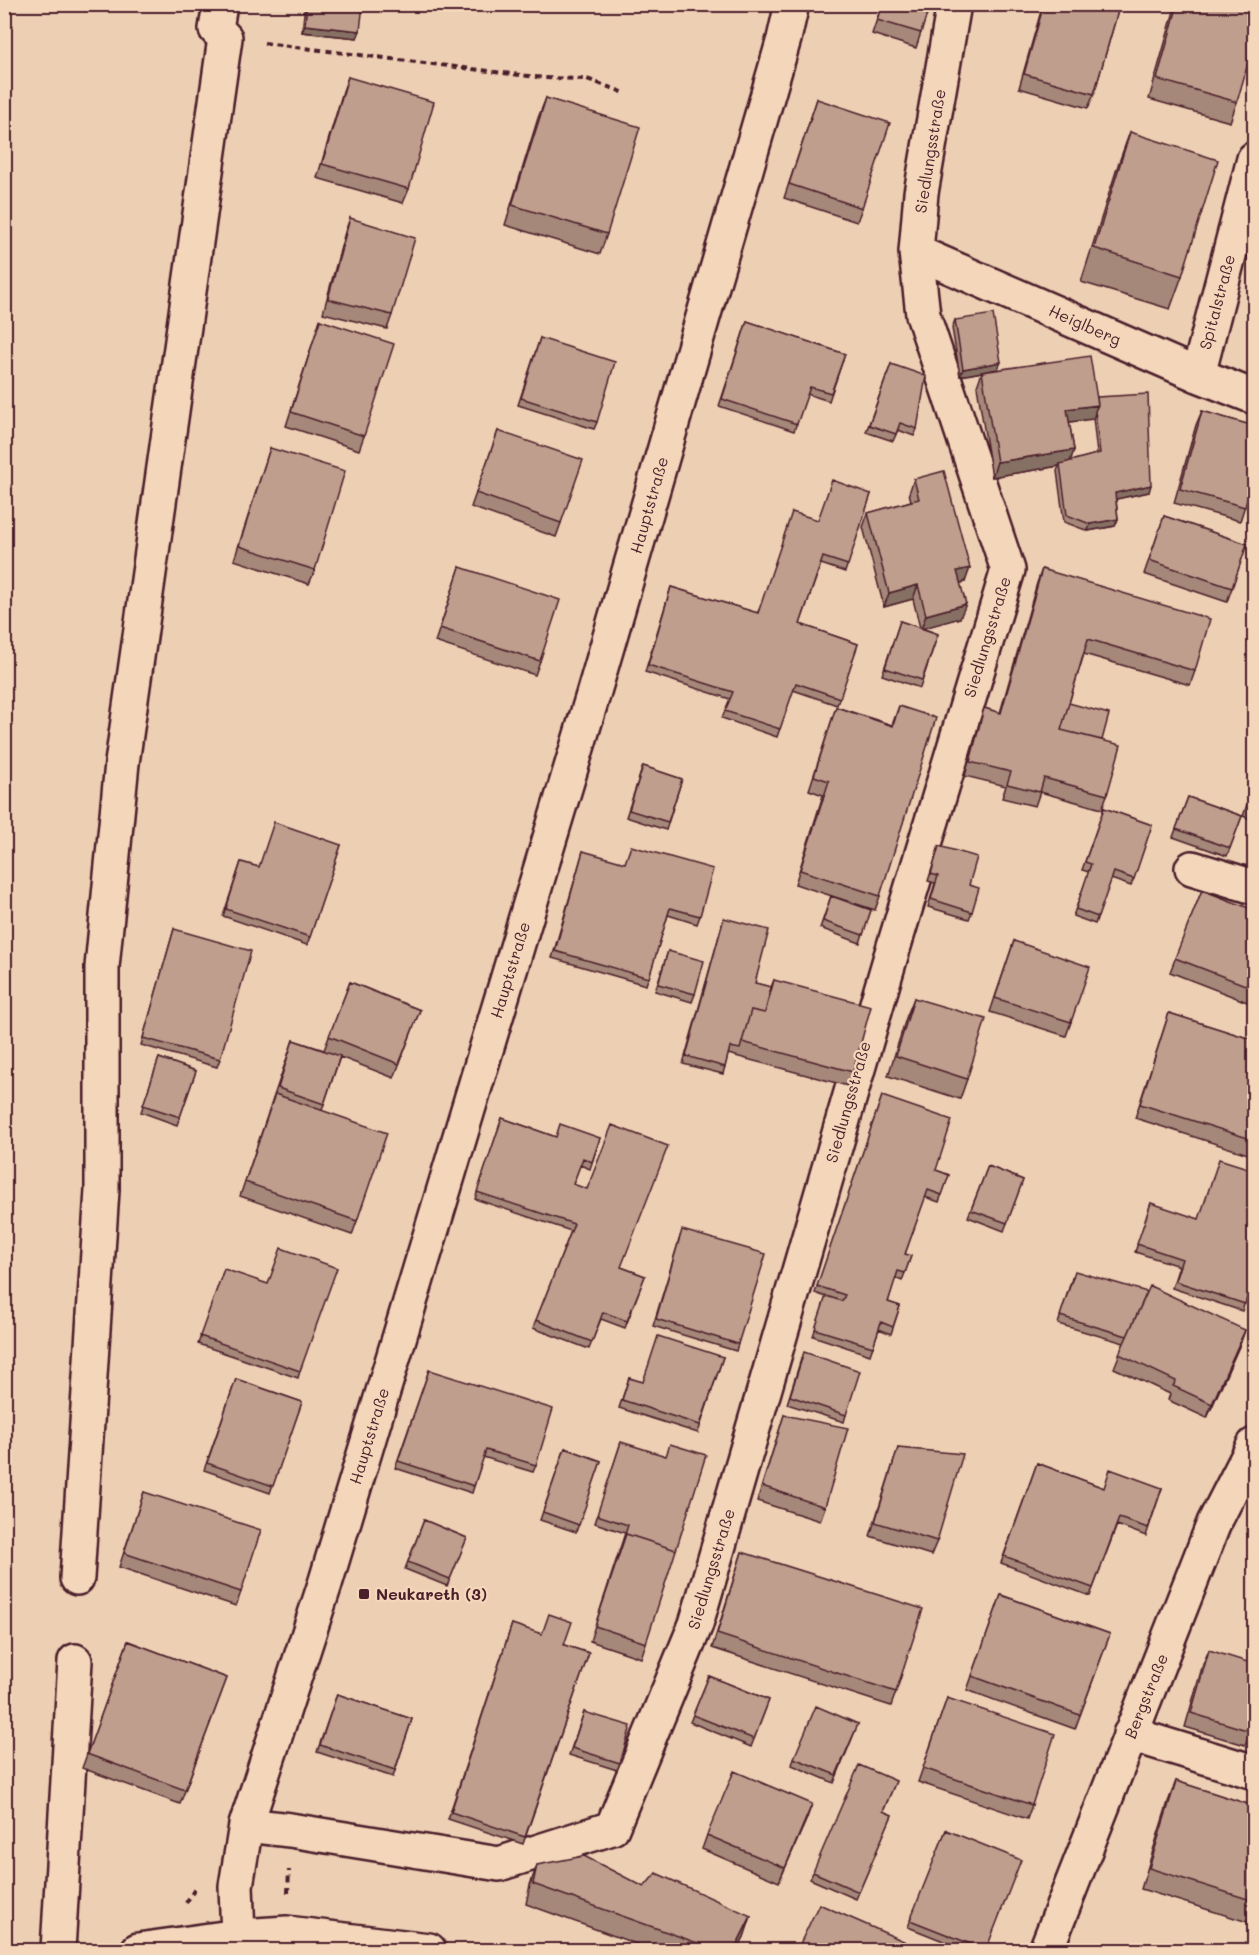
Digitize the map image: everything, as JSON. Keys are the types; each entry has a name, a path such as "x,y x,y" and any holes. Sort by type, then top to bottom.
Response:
{"street":[{"name":"Hauptstraße","path":"238,1936 236,1886 246,1825 325,1584 593,695 784,39 792,4"},
{"name":"Siedlungsstraße","path":"246,1825 499,1864 612,1828 696,1624 890,959 1008,570 923,315 916,252 921,194 954,4"},
{"path":"77,1578 102,1190 102,967 122,763 220,24"},
{"name":"Spitalstraße","path":"1198,375 1254,159"},
{"name":"Heiglberg","path":"916,252 1198,375 1254,397"},
{"path":"1192,868 1254,887"},
{"name":"Bergstraße","path":"1046,1950 1214,1523 1254,1445"},
{"path":"58,1950 75,1661"},
{"path":"1130,1734 1254,1772"},
{"path":"138,1950 238,1936 287,1933 429,1950"}],"path":[{"path":"220,24 544,78 587,79 625,93"}],"building":[{"path":"307,4 363,4 360,31 305,25"},
{"path":"882,4 930,4 921,33 877,20"},
{"path":"1044,4 1120,4 1094,94 1024,74"},
{"path":"1178,4 1254,4 1254,42 1237,102 1157,79"},
{"path":"348,77 434,102 409,189 322,164"},
{"path":"546,98 640,127 607,234 512,205"},
{"path":"817,99 890,123 862,208 789,184"},
{"path":"1130,132 1218,160 1182,276 1094,248"},
{"path":"350,218 415,238 392,315 328,299"},
{"path":"993,314 1001,362 963,369 955,320"},
{"path":"320,320 394,344 364,436 291,412"},
{"path":"747,321 845,354 831,393 810,387 797,424 722,399"},
{"path":"540,338 615,362 597,422 521,398"},
{"path":"1090,356 1098,405 1067,409 1074,450 997,462 982,372"},
{"path":"891,364 926,376 917,429 900,423 896,434 869,425"},
{"path":"1148,394 1151,485 1115,493 1118,519 1090,524 1067,515 1060,464 1100,453 1095,411 1098,405 1097,397"},
{"path":"1202,411 1254,426 1254,482 1252,481 1245,507 1180,489"},
{"path":"498,431 583,460 561,523 476,493"},
{"path":"270,448 345,471 315,570 239,546"},
{"path":"944,471 970,568 957,571 966,604 926,615 918,585 889,593 868,513 919,499 914,479"},
{"path":"832,480 871,494 848,565 823,557 800,624 858,644 840,698 796,683 780,729 725,711 733,692 648,665 671,587 758,613 792,512 818,520"},
{"path":"1164,516 1247,544 1232,588 1149,560"},
{"path":"460,567 560,600 540,661 440,628"},
{"path":"1042,569 1210,619 1195,671 1088,639 1061,730 1121,745 1107,795 1044,778 1040,792 1007,784 1011,772 970,762 984,708 1001,713"},
{"path":"900,621 938,634 922,680 885,668"},
{"path":"1069,703 1109,714 1102,740 1061,730"},
{"path":"899,706 936,718 880,896 800,870 829,781 814,776 836,707 893,726"},
{"path":"643,766 682,779 668,822 629,810"},
{"path":"1254,784 1254,804 1248,802"},
{"path":"1188,797 1242,816 1230,848 1176,829"},
{"path":"1104,808 1152,825 1134,879 1114,872 1098,917 1076,909 1091,864 1085,862"},
{"path":"274,822 341,845 310,937 226,909 241,862 259,867"},
{"path":"631,846 713,869 700,916 670,908 649,978 555,951 583,851 625,863"},
{"path":"939,846 977,857 969,885 979,888 972,912 931,899 938,876 931,874"},
{"path":"1202,890 1254,910 1253,988 1175,958"},
{"path":"831,896 871,910 863,935 823,921"},
{"path":"724,918 769,930 755,983 771,987 765,1013 751,1010 740,1049 730,1047 725,1067 686,1056"},
{"path":"174,929 251,951 220,1059 143,1038"},
{"path":"1014,941 1090,967 1071,1022 995,998"},
{"path":"668,951 704,961 695,994 658,984"},
{"path":"774,980 871,1006 853,1072 742,1042 751,1010 765,1013"},
{"path":"350,982 420,1010 399,1064 329,1036"},
{"path":"914,998 986,1019 967,1079 896,1056"},
{"path":"1169,1013 1254,1040 1254,1140 1140,1104"},
{"path":"293,1040 340,1056 324,1104 278,1088"},
{"path":"159,1058 196,1071 180,1117 143,1105"},
{"path":"275,1094 387,1133 357,1221 245,1182"},
{"path":"882,1096 952,1120 936,1170 949,1175 942,1195 928,1190 905,1254 911,1256 905,1273 898,1271 888,1302 900,1306 893,1327 881,1322 873,1347 815,1329 826,1296 842,1301 845,1295 817,1286"},
{"path":"502,1118 556,1137 560,1124 600,1138 592,1162 583,1158 573,1184 587,1189 612,1125 668,1146 621,1267 645,1276 627,1321 603,1312 592,1342 536,1320 574,1224 477,1192"},
{"path":"1219,1159 1254,1170 1254,1275 1245,1304 1175,1281 1182,1259 1137,1244 1151,1203 1199,1219"},
{"path":"988,1166 1023,1180 1007,1223 971,1210"},
{"path":"682,1230 766,1254 738,1344 656,1319"},
{"path":"281,1248 337,1268 300,1371 200,1336 224,1269 268,1284"},
{"path":"1075,1271 1147,1292 1127,1336 1060,1316"},
{"path":"1150,1286 1245,1330 1212,1404 1173,1386 1176,1381 1119,1354"},
{"path":"658,1336 723,1357 700,1425 622,1400 629,1378 643,1382"},
{"path":"804,1352 860,1371 846,1415 790,1396"},
{"path":"429,1370 553,1409 536,1465 486,1450 474,1486 398,1461"},
{"path":"236,1379 302,1402 273,1486 207,1463"},
{"path":"784,1415 848,1428 825,1507 762,1486"},
{"path":"621,1442 666,1456 670,1444 706,1455 676,1550 626,1534 623,1541 628,1525 597,1515"},
{"path":"565,1448 601,1461 579,1525 543,1512"},
{"path":"898,1448 963,1454 937,1541 875,1522"},
{"path":"1037,1463 1104,1488 1110,1469 1162,1488 1148,1528 1119,1518 1093,1588 1004,1556"},
{"path":"144,1492 261,1530 241,1592 124,1553"},
{"path":"424,1520 467,1538 450,1579 408,1562"},
{"path":"626,1534 676,1550 646,1643 595,1626"},
{"path":"742,1552 923,1609 896,1692 717,1634"},
{"path":"1001,1595 1110,1634 1080,1715 972,1676"},
{"path":"549,1614 572,1622 564,1645 589,1653 525,1837 451,1812 512,1624 542,1634"},
{"path":"128,1641 227,1678 185,1790 87,1754"},
{"path":"1209,1650 1254,1664 1254,1715 1250,1731 1191,1713"},
{"path":"709,1676 769,1700 754,1739 693,1715"},
{"path":"337,1694 412,1719 395,1770 320,1745"},
{"path":"947,1698 1055,1734 1032,1805 923,1768"},
{"path":"816,1706 858,1724 836,1775 794,1758"},
{"path":"584,1712 631,1726 620,1763 572,1748"},
{"path":"859,1765 896,1781 883,1811 892,1815 859,1892 813,1872"},
{"path":"734,1771 812,1804 785,1868 707,1835"},
{"path":"1176,1781 1254,1806 1254,1901 1149,1868"},
{"path":"946,1830 1021,1860 986,1950 910,1920"},
{"path":"584,1856 644,1887 656,1873 751,1916 734,1950 717,1950 533,1884 537,1865"},
{"path":"819,1904 924,1950 797,1950"}],"place":[{"name":"Neukareth (3)","path":"364,1594"}]}
